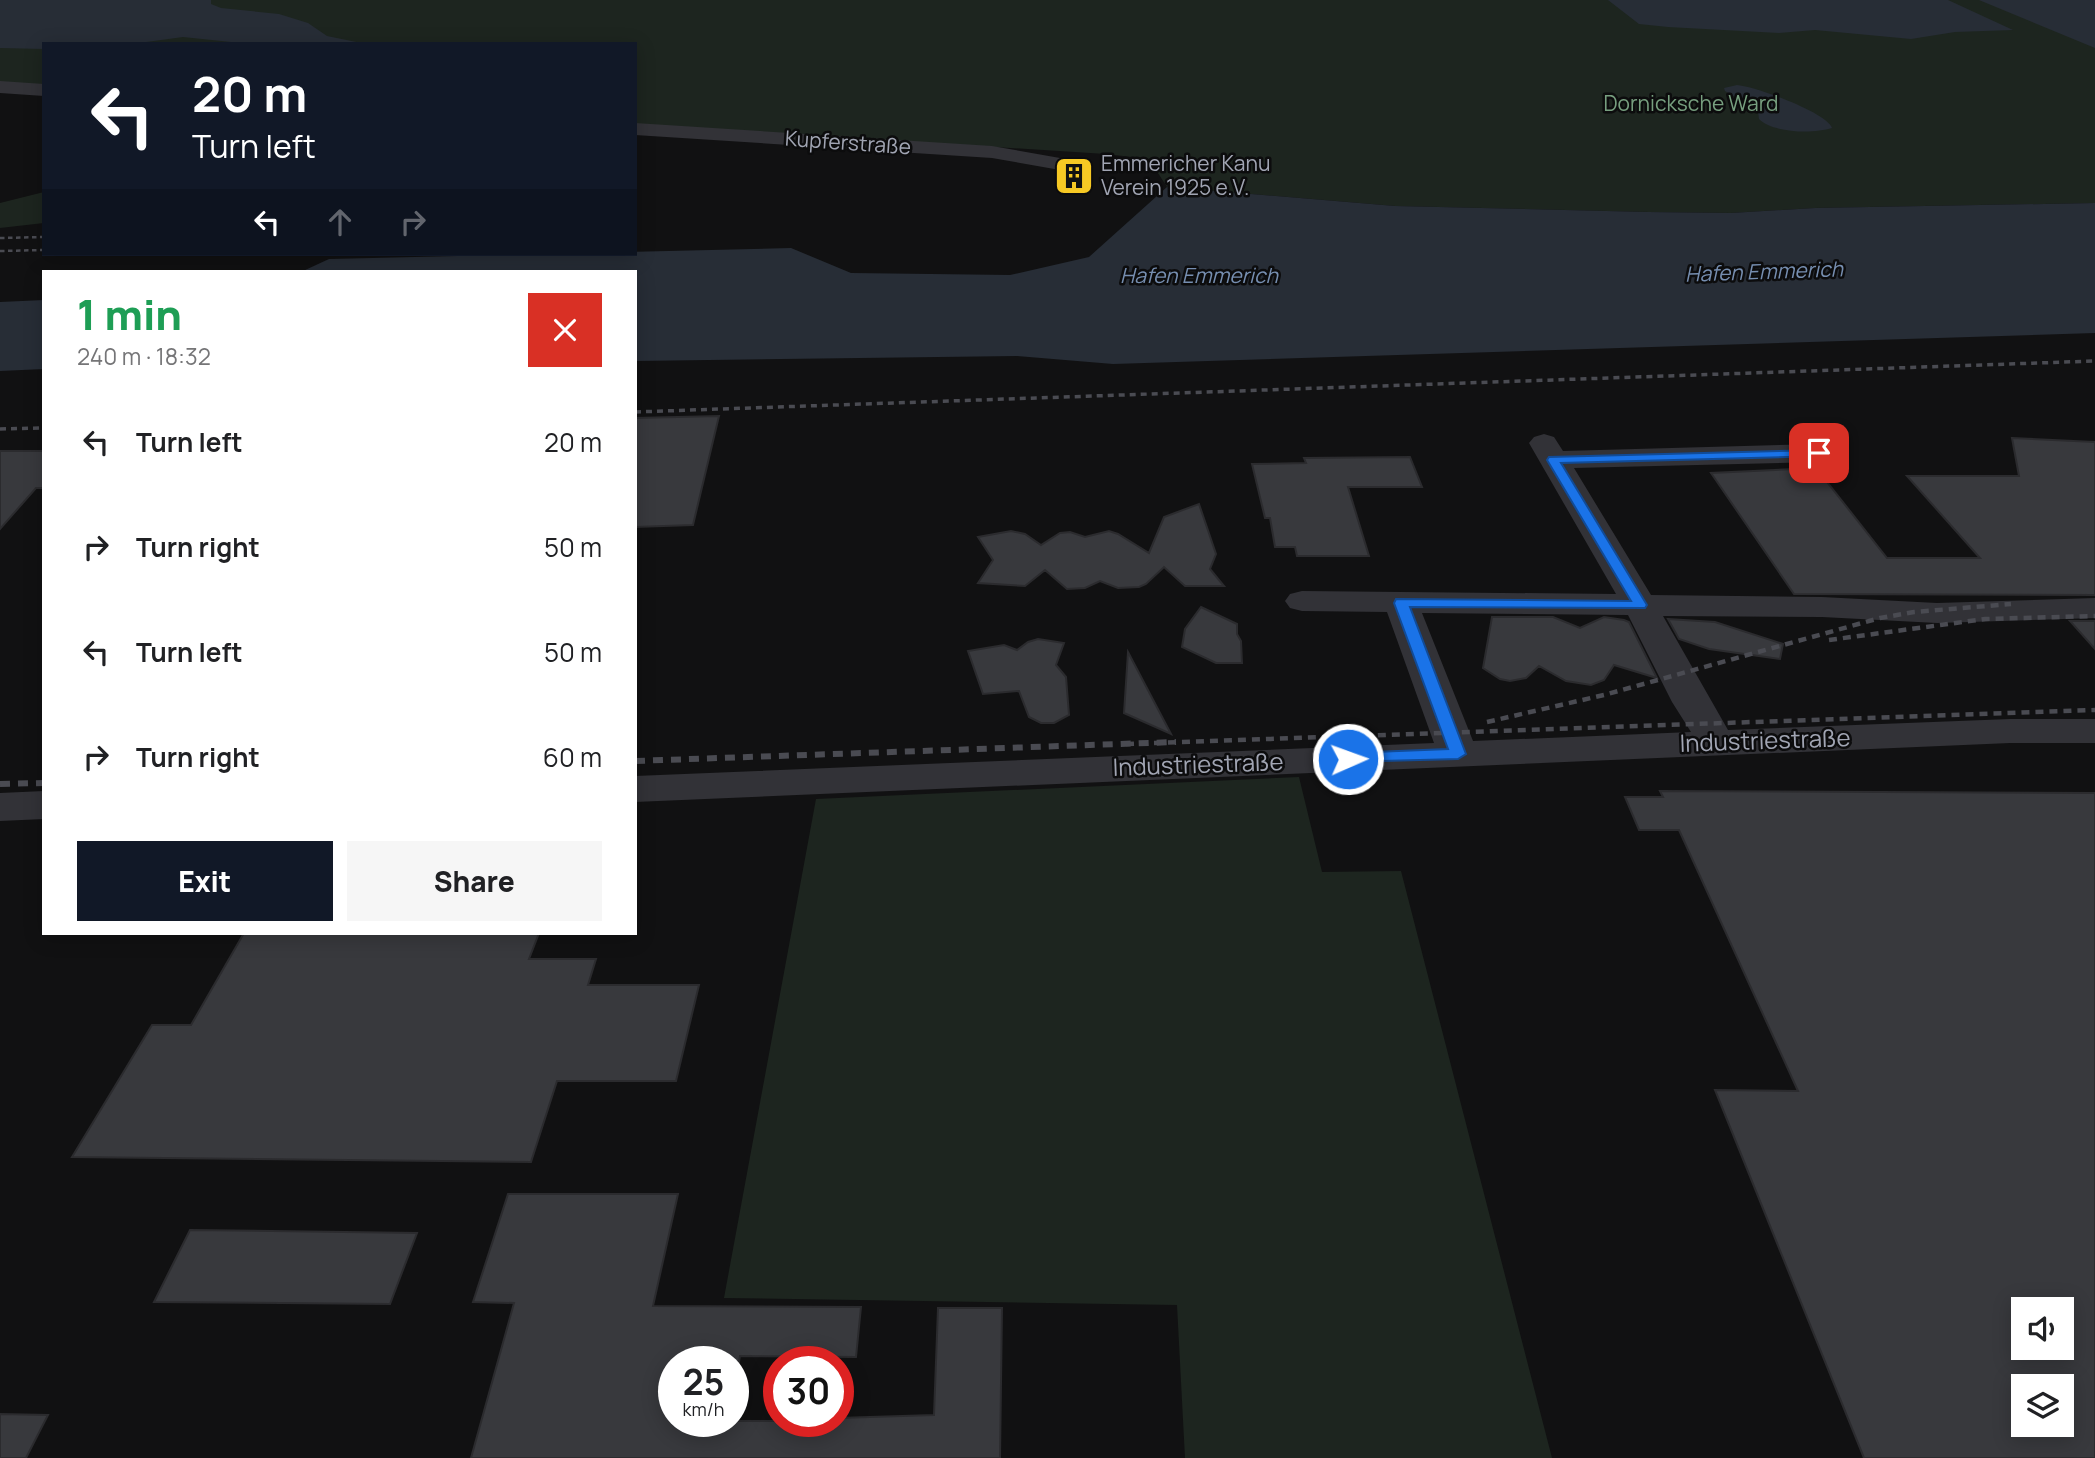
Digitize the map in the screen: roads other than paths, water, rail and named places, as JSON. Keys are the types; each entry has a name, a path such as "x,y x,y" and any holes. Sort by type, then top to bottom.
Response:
{"street":[{"path":"0,87 42,90"},
{"name":"Kupferstraße","path":"637,129 992,152 1060,164"},
{"path":"1717,743 1691,702 1640,605 1548,451 1819,453"},
{"path":"1302,601 1822,607 1937,613 2095,608"},
{"path":"1401,603 1458,754"},
{"name":"Industriestraße","path":"637,789 2010,731 2095,731"},
{"path":"0,807 42,805"}],"water":[{"path":"0,0 211,0 211,4 221,8 279,14 308,23 327,36 356,42 231,42 183,37 147,42 42,42 42,49 0,48"},
{"path":"1608,0 1948,0 2013,30 1955,32 1911,39 1815,30 1779,33 1668,27 1639,24"},
{"path":"1979,0 2095,0 2095,48"},
{"path":"1737,85 1805,108 1818,115 1832,128 1794,131 1765,124 1759,119 1758,111 1725,91 1724,88"},
{"name":"Hafen Emmerich","path":"1167,187 1395,206 1648,212 1731,213 1815,208 2095,203 2095,333 1113,364 1017,356 637,361 637,270 305,270 329,259 637,256 637,252 791,248 851,273 1010,275 1089,257"},
{"path":"42,300 42,369 0,371 0,302"}],"railway":[{"path":"0,238 42,237"},
{"path":"0,251 42,250"},
{"path":"637,412 2095,361"},
{"path":"0,429 42,428"},
{"path":"1487,722 1604,695 1880,618 1914,612 2011,604"},
{"path":"1829,640 1985,619 2095,616"},
{"path":"1126,744 2095,710"},
{"path":"637,761 1176,742"},
{"path":"0,784 42,783"}],"place":[{"name":"Emmericher Kanu Verein 1925 e.V.","path":"1074,176"}],"park label":[{"name":"Dornicksche Ward","path":"1691,104"}]}
